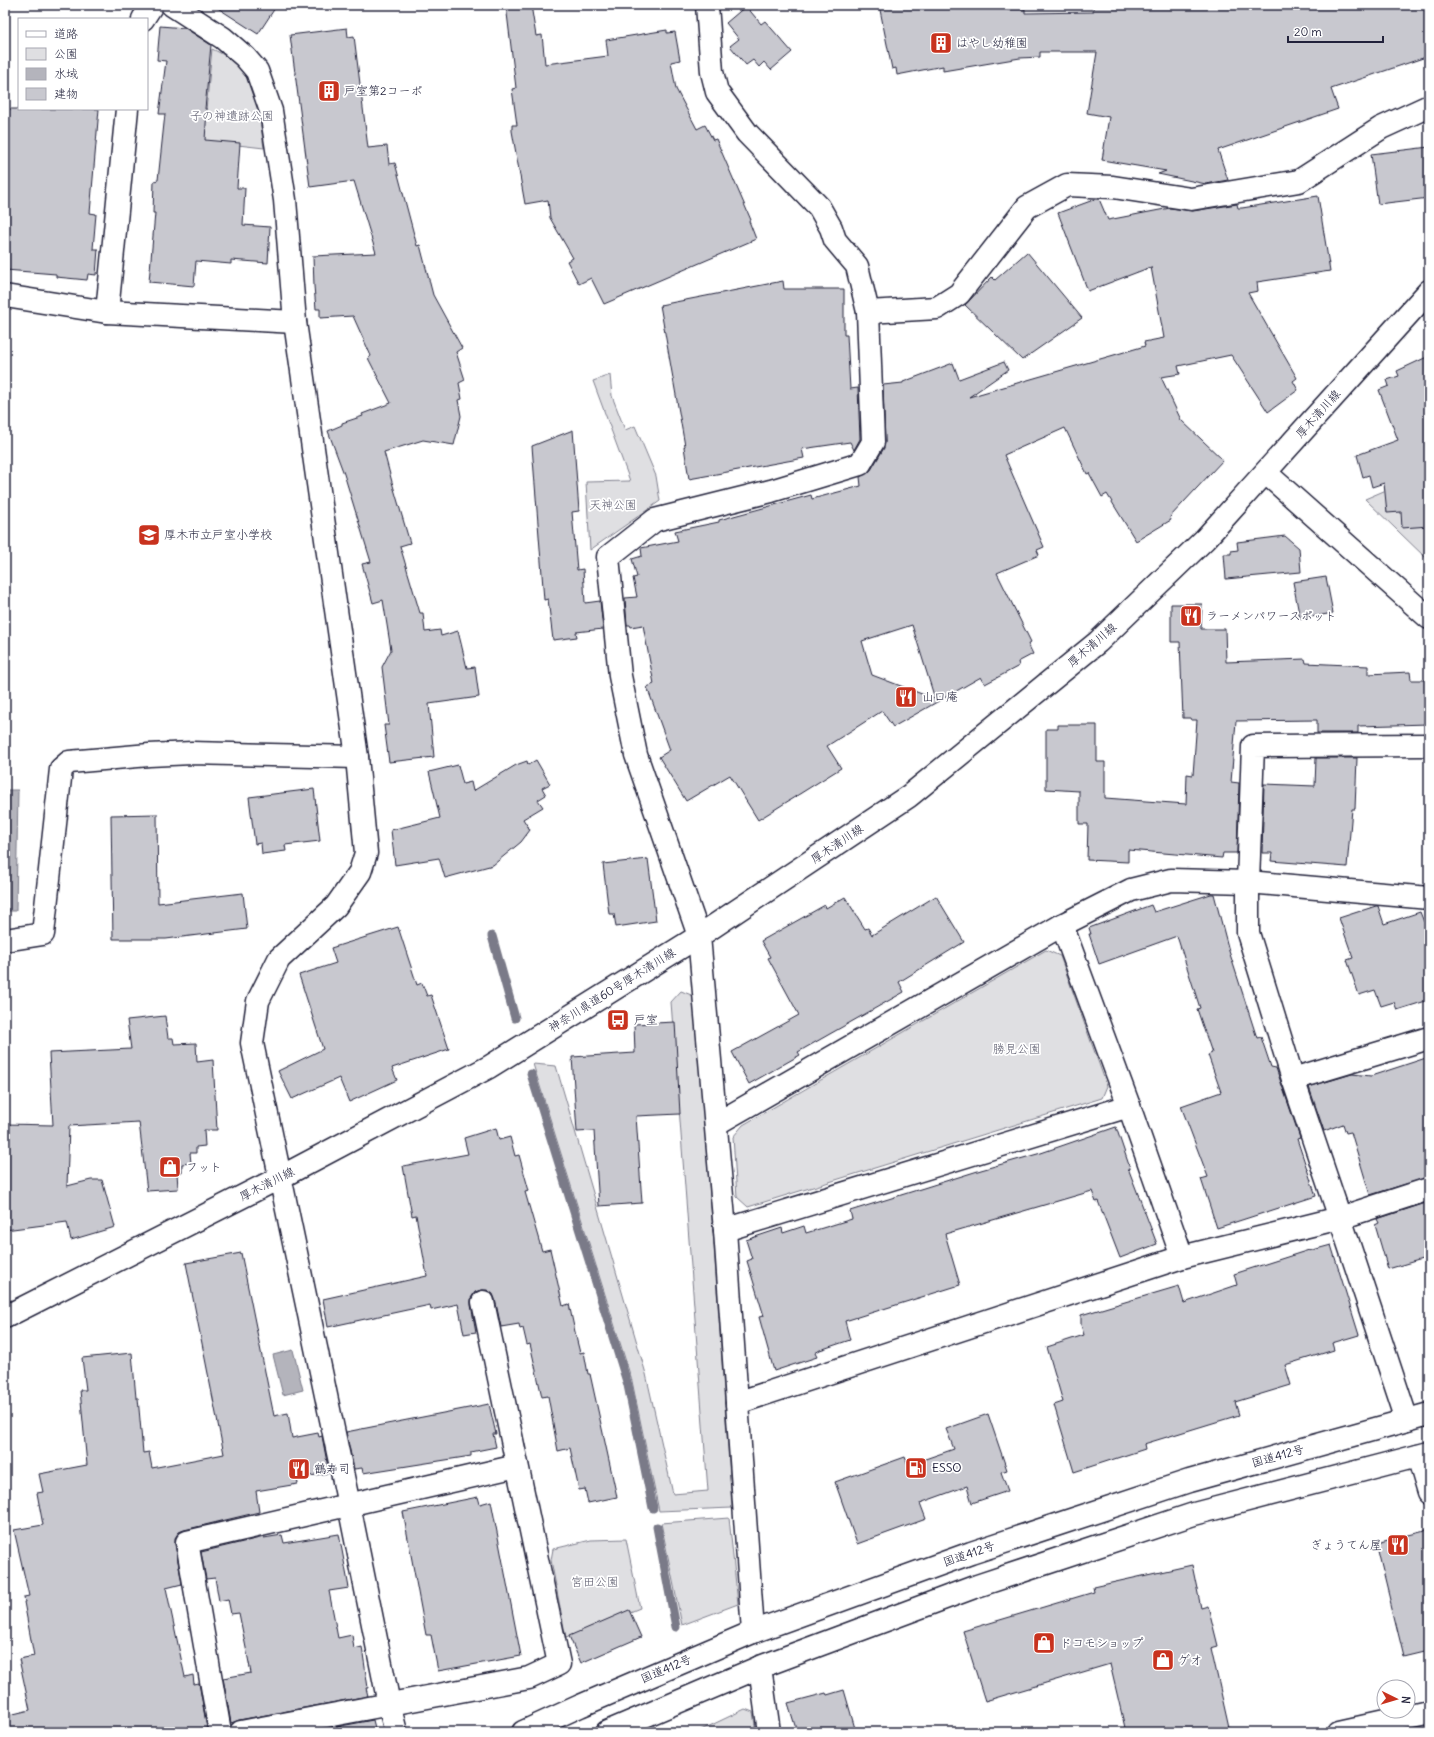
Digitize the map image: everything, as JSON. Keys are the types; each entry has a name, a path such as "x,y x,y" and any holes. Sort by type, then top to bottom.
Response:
{"main road":[{"path":"144,18 152,5"},
{"path":"172,5 223,38 245,57 257,71 270,111 285,200 295,322 357,757 366,853 360,872 336,906 278,959 258,1002 252,1043 396,1732"},
{"path":"707,5 712,72 718,92 747,133 819,207 831,228 835,240 857,266 868,312 873,442 860,464 771,491 655,520 608,557 620,676 636,756 698,936 725,1230 753,1632"},
{"path":"868,312 937,308 959,294 1027,207 1067,185 1113,187 1191,199 1299,181 1381,128 1429,106"},
{"path":"107,312 127,110"},
{"name":"厚木清川線","path":"698,936 909,796 1098,642 1205,539 1429,291"},
{"path":"5,296 107,312 295,322"},
{"path":"1266,473 1429,618"},
{"path":"1407,1420 1292,1079 1248,933 1248,882 1253,746 1429,745"},
{"path":"5,940 42,934 61,769 69,762 192,753 357,757"},
{"path":"716,1124 1062,925 1131,890 1171,880 1248,882 1429,898"},
{"path":"1062,925 1129,1106 1182,1257"},
{"name":"神奈川県道60号厚木清川線","path":"526,1044 698,936"},
{"path":"1292,1079 1429,1038"},
{"name":"厚木清川線","path":"5,1317 279,1178 489,1067 526,1044"},
{"path":"725,1230 1129,1106"},
{"path":"737,1403 1182,1257 1340,1218 1429,1189"},
{"path":"241,1732 529,1678 559,1664 482,1302"},
{"name":"国道412号","path":"523,1732 753,1632 971,1553 1189,1481 1429,1414"},
{"path":"606,1732 760,1667 977,1586 1186,1516 1423,1455 1429,1494"},
{"path":"220,1732 188,1542 517,1466"},
{"path":"760,1667 769,1732"},
{"path":"1340,1732 1429,1712"}],"green space":[{"name":"子の神遺跡公園","path":"212,49 227,56 245,70 257,101 264,148 203,141"},
{"name":"天神公園","path":"610,375 612,396 625,430 635,426 656,476 660,501 590,550 586,482 630,481 593,381"},
{"path":"1426,473 1429,501 1429,561 1365,499"},
{"name":"勝見公園","path":"1046,950 1060,956 1107,1086 1102,1098 748,1207 737,1197 733,1137 743,1125"},
{"path":"681,991 694,996 713,1232 732,1508 659,1511 632,1381 533,1064 556,1066 646,1374 673,1494 708,1491 671,1002"},
{"path":"729,1518 738,1604 682,1625 661,1523"},
{"name":"宮田公園","path":"626,1539 640,1608 566,1638 551,1560 553,1549 591,1540"},
{"path":"745,1709 753,1712 756,1732 701,1732 701,1730"}],"water":[{"path":"5,790 18,790 16,911 5,911"},
{"path":"293,1350 303,1390 283,1395 273,1355"}],"building":[{"path":"213,5 277,5 258,34"},
{"path":"506,5 531,5 536,36 542,35 545,64 608,56 606,40 667,30 667,33 675,32 680,60 671,62 676,89 697,129 705,125 713,140 716,139 751,220 749,221 756,239 604,304 591,278 579,284 567,261 573,258 550,218 548,200 525,204 512,131 512,125 517,125 512,89 516,88"},
{"path":"879,5 999,5 999,9 1025,9 1025,13 1093,12 1093,5 1429,5 1429,56 1331,89 1338,109 1218,150 1228,180 1206,184 1158,174 1166,171 1102,160 1109,117 1087,113 1097,52 1040,52 1040,57 1020,58 943,71 943,66 897,75 896,68 892,69"},
{"path":"746,6 761,24 765,21 792,52 771,70 764,62 759,67 753,60 746,65 730,46 739,39 726,23"},
{"path":"160,26 185,28 211,45 205,109 207,109 205,140 240,143 237,188 245,188 243,225 270,227 268,263 231,260 231,264 196,261 194,286 149,282 155,213 153,213 154,181 158,180 165,114 159,114 166,61 157,60"},
{"path":"347,28 348,37 354,36 368,148 387,146 389,164 395,163 417,246 420,245 433,295 462,348 456,352 465,380 459,383 462,399 458,400 461,416 454,445 423,440 384,452 410,543 400,546 420,613 423,613 425,632 440,630 441,636 458,631 467,668 475,667 479,697 429,704 434,757 389,762 384,725 389,725 382,667 391,650 383,600 373,603 362,564 371,562 344,474 328,431 342,425 342,423 363,416 362,414 391,403 368,358 371,356 353,316 320,318 320,309 316,309 313,256 376,253 354,181 310,187 290,35"},
{"path":"5,109 99,110 90,213 96,214 93,249 98,249 96,275 88,274 87,280 56,277 56,274 5,270"},
{"path":"1429,147 1429,198 1378,204 1371,154"},
{"path":"1318,196 1330,271 1257,282 1258,291 1248,293 1297,378 1293,381 1298,390 1268,412 1231,355 1178,366 1180,374 1161,377 1181,420 1223,460 1170,517 1171,520 1136,541 1107,494 1102,497 1089,473 1087,474 1065,428 1004,455 1044,547 1037,550 1039,555 997,573 1031,642 1028,644 1033,654 1018,662 1019,666 985,684 981,677 893,727 882,711 827,746 841,768 758,820 730,775 686,801 659,757 670,750 647,687 654,684 643,625 631,627 630,625 627,625 625,598 637,597 633,578 637,577 632,559 642,556 641,548 678,541 675,531 719,522 719,520 811,495 812,499 861,486 860,477 871,470 884,448 883,385 903,383 953,363 959,379 1004,362 1008,370 969,397 1145,346 1144,342 1164,338 1151,267 1088,291 1058,213 1096,199 1099,199 1108,220 1170,208 1193,211 1237,204 1238,208","holes":["912,625 935,699 872,675 862,641"]},
{"path":"1027,252 1082,318 1022,360 965,305 992,277 995,280"},
{"path":"783,281 784,289 844,289 844,335 847,335 850,389 858,388 860,439 854,450 850,442 802,449 804,458 689,479 685,446 660,305"},
{"path":"1429,356 1429,526 1402,528 1401,512 1387,513 1384,483 1372,487 1369,475 1363,477 1357,455 1398,440 1379,390 1389,386 1387,380 1399,376 1397,371"},
{"path":"573,430 579,511 572,512 577,570 583,569 585,603 600,601 603,629 576,632 577,637 553,640 548,599 544,600 532,446"},
{"path":"1285,536 1299,548 1301,572 1226,579 1224,554 1231,554 1231,551 1238,550 1237,542"},
{"path":"1326,577 1333,613 1300,619 1293,582"},
{"path":"1171,604 1202,604 1201,629 1225,629 1226,662 1305,659 1306,663 1368,666 1368,674 1410,672 1411,680 1428,680 1429,724 1358,726 1358,733 1317,733 1317,720 1236,721 1231,782 1239,783 1237,853 1223,853 1222,858 1128,850 1128,862 1087,860 1088,824 1079,824 1079,791 1046,789 1046,729 1058,729 1058,725 1097,725 1097,762 1105,762 1105,798 1186,804 1187,774 1193,775 1197,720 1183,718 1180,642 1171,642"},
{"path":"1316,758 1357,758 1355,809 1352,809 1347,867 1271,861 1272,853 1262,853 1264,784 1315,786"},
{"path":"536,760 550,784 542,788 546,795 538,800 543,807 523,819 530,830 521,842 493,865 445,878 439,858 395,865 391,830 440,818 429,772 458,765 463,784 471,782 473,791 516,765 527,761 528,765"},
{"path":"314,789 320,841 285,845 286,851 262,854 261,843 255,844 249,797"},
{"path":"157,814 158,903 243,893 247,929 166,939 113,939 111,815"},
{"path":"648,859 656,921 616,927 614,914 609,914 603,864"},
{"path":"1214,894 1229,951 1257,1038 1261,1037 1271,1067 1276,1068 1300,1138 1297,1139 1316,1196 1217,1228 1201,1179 1208,1177 1181,1106 1221,1092 1208,1055 1212,1053 1197,1009 1200,1008 1177,936 1099,964 1089,934 1091,934 1089,928 1151,905 1154,912"},
{"path":"936,896 964,942 899,982 904,992 798,1052 800,1055 749,1084 732,1052 799,1015 768,958 770,957 761,941 825,905 826,908 845,897 865,929 868,928 872,935"},
{"path":"1378,906 1384,924 1420,912 1424,922 1429,921 1429,1000 1397,1010 1394,1002 1381,1006 1375,990 1359,995 1347,960 1353,958 1339,918"},
{"path":"398,927 417,985 422,983 427,996 431,995 449,1049 392,1068 397,1080 349,1102 339,1078 292,1099 278,1071 323,1049 299,975 336,963 331,948"},
{"path":"165,1016 168,1038 173,1038 174,1044 196,1043 197,1062 213,1060 217,1130 204,1130 205,1146 196,1147 196,1153 190,1153 191,1163 182,1164 182,1172 177,1172 178,1189 147,1191 139,1122 69,1126 67,1186 91,1180 102,1180 115,1227 71,1240 67,1222 5,1230 5,1124 53,1125 49,1053 131,1049 127,1020"},
{"path":"675,1022 680,1114 636,1116 642,1203 599,1206 594,1131 577,1132 572,1057 635,1053 634,1024"},
{"path":"1429,1057 1429,1177 1370,1195 1351,1132 1346,1133 1343,1124 1324,1131 1309,1087 1352,1074 1371,1076"},
{"path":"1116,1127 1130,1168 1128,1168 1157,1244 1120,1258 1098,1201 1096,1202 1092,1191 945,1234 960,1285 845,1321 850,1340 820,1350 815,1353 817,1357 774,1371 759,1317 764,1316 747,1261 752,1259 746,1240 782,1228 783,1233 804,1226 806,1233 852,1219 850,1211 1041,1153"},
{"path":"496,1128 499,1140 510,1137 515,1156 519,1155 529,1191 525,1192 542,1251 550,1249 563,1306 569,1304 580,1353 584,1352 588,1374 590,1374 617,1497 588,1503 585,1489 579,1490 570,1448 558,1451 548,1396 542,1397 530,1344 527,1345 523,1328 520,1329 519,1324 501,1327 495,1299 493,1294 487,1290 475,1292 471,1298 476,1332 464,1334 458,1304 431,1310 430,1305 328,1327 323,1299 427,1276 416,1215 412,1216 403,1166 468,1154 464,1138"},
{"path":"1429,1202 1429,1257 1388,1269 1375,1225 1379,1223 1377,1219"},
{"path":"1331,1245 1359,1335 1332,1343 1334,1350 1285,1365 1291,1385 1235,1402 1239,1415 1144,1444 1145,1449 1074,1472 1054,1405 1063,1402 1047,1347 1084,1335 1081,1325 1081,1315 1179,1286 1184,1303 1237,1285 1234,1274 1309,1250"},
{"path":"241,1253 274,1416 288,1413 292,1438 318,1433 319,1437 322,1436 329,1473 297,1478 298,1484 256,1491 259,1512 184,1530 179,1532 175,1538 182,1584 166,1588 185,1677 193,1675 194,1684 199,1683 207,1728 184,1732 5,1732 5,1716 30,1710 19,1659 34,1656 24,1602 24,1597 29,1596 14,1530 43,1525 37,1493 43,1492 39,1474 87,1465 80,1390 86,1390 82,1358 132,1353 143,1453 149,1452 152,1468 224,1454 186,1263"},
{"path":"489,1404 496,1434 493,1434 496,1447 471,1452 471,1456 363,1473 362,1468 354,1469 346,1432"},
{"path":"988,1414 1007,1470 1001,1472 1008,1491 972,1503 967,1486 920,1503 926,1519 857,1544 835,1482 905,1457 908,1465 954,1449 946,1429"},
{"path":"478,1497 480,1504 491,1501 521,1656 438,1671 431,1635 426,1635 403,1512"},
{"path":"1429,1530 1429,1651 1404,1657 1376,1543"},
{"path":"339,1534 349,1588 329,1591 338,1638 352,1635 354,1649 362,1647 368,1696 239,1720 231,1723 223,1678 251,1673 239,1613 231,1614 228,1599 219,1601 215,1578 206,1579 201,1552 264,1537 282,1535 284,1543"},
{"path":"1192,1565 1201,1608 1208,1606 1218,1646 1211,1648 1229,1728 1210,1732 1126,1732 1110,1664 985,1701 963,1631 1094,1592 1093,1587"},
{"path":"629,1610 641,1637 581,1663 569,1636"},
{"path":"844,1690 856,1732 797,1732 788,1703"},
{"path":"373,1720 376,1732 309,1732"}],"waterway":[{"path":"492,936 515,1018"},
{"path":"531,1074 628,1385 653,1508"},
{"path":"657,1527 676,1627"}],"place":[{"name":"はやし幼稚園","path":"941,43"},
{"name":"戸室第2コーポ","path":"329,91"},
{"name":"厚木市立戸室小学校","path":"149,535"},
{"name":"ラーメンパワースポット","path":"1191,616"},
{"name":"山口庵","path":"906,697"},
{"name":"戸室","path":"618,1020"},
{"name":"フット","path":"170,1167"},
{"name":"ESSO","path":"916,1468"},
{"name":"鶴寿司","path":"299,1469"},
{"name":"ぎょうてん屋","path":"1398,1545"},
{"name":"ドコモショップ","path":"1044,1643"},
{"name":"ゲオ","path":"1163,1660"}]}
